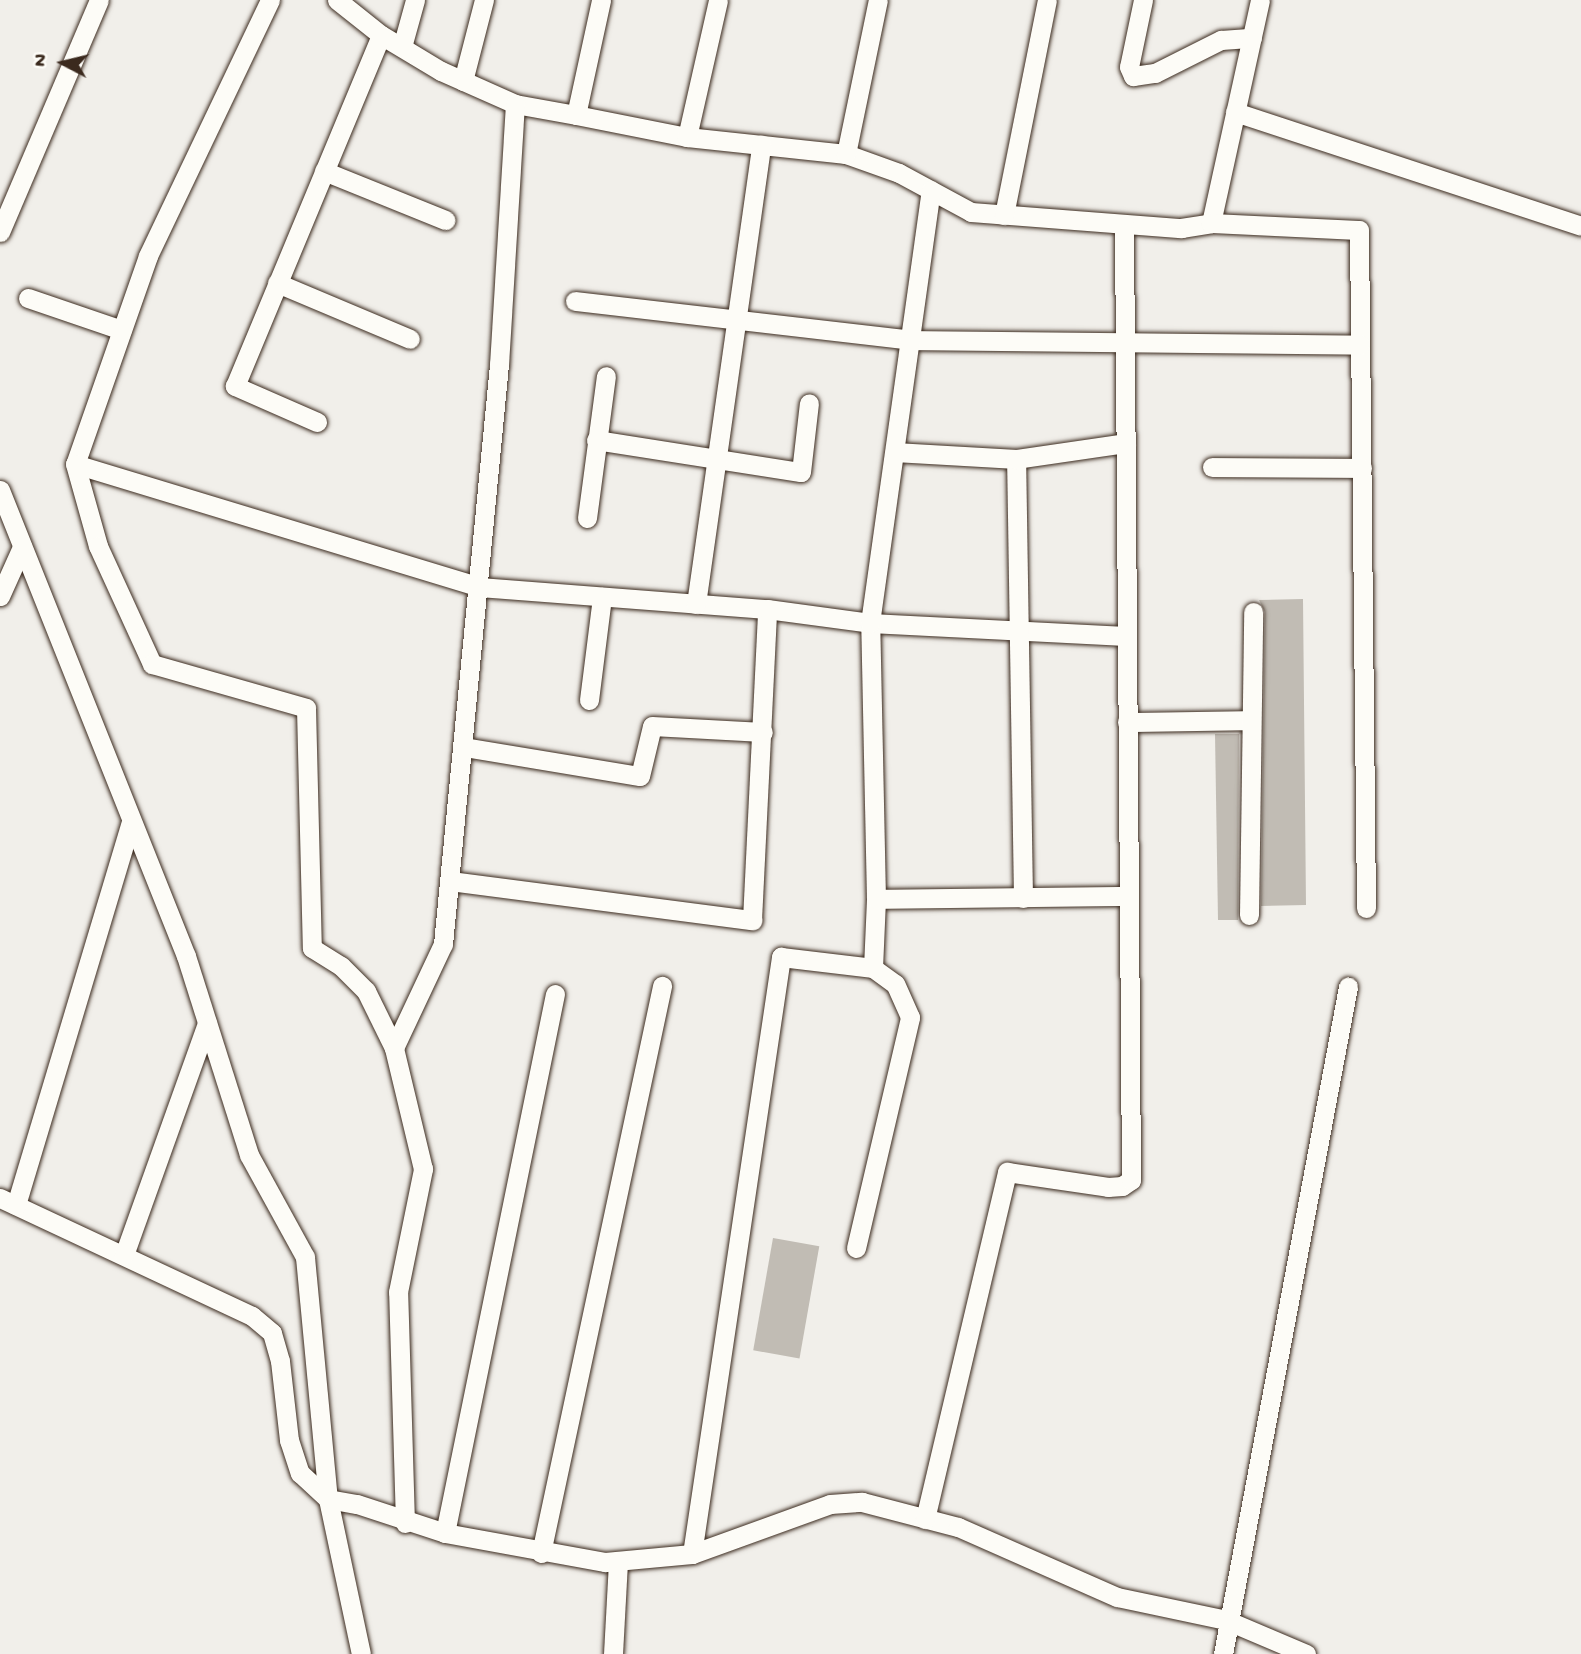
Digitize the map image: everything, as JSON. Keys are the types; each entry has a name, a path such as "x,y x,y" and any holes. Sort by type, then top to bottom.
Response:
{"street":[{"path":"0,232 99,0"},
{"path":"270,0 148,256 75,464 98,546 152,664 306,708 312,948 341,966 366,991 394,1048 423,1169 398,1292 405,1523"},
{"path":"337,0 381,35 463,81 515,104 687,137 846,154 931,190 971,212 1181,228 1211,223 1359,230 1366,908"},
{"path":"402,47 415,0"},
{"path":"463,81 484,0"},
{"path":"576,115 601,0"},
{"path":"687,137 718,0"},
{"path":"846,154 878,0"},
{"path":"1004,215 1047,0"},
{"path":"1143,0 1129,67 1133,76 1155,73 1221,40 1252,38"},
{"path":"1211,223 1260,0"},
{"path":"317,422 235,386 381,35"},
{"path":"394,1048 443,944 479,587 515,104"},
{"path":"1235,112 1581,226"},
{"path":"696,604 761,145"},
{"path":"324,170 445,220"},
{"path":"873,968 876,900 870,623 912,340 931,190"},
{"path":"925,1519 1007,1172 1108,1186 1122,1186 1131,1180 1124,223"},
{"path":"277,283 410,339"},
{"path":"28,298 122,330"},
{"path":"575,301 912,340 1360,345"},
{"path":"587,518 606,376"},
{"path":"596,440 801,472 809,403"},
{"path":"895,452 1016,459 1126,443"},
{"path":"1016,459 1023,898"},
{"path":"75,464 479,587 767,609 870,623 1126,636"},
{"path":"1212,467 1362,468"},
{"path":"0,490 186,956 249,1155 304,1257 328,1499 355,1653"},
{"path":"0,596 22,547"},
{"path":"589,701 602,597"},
{"path":"450,881 752,920 764,732 767,609"},
{"path":"1250,915 1253,612"},
{"path":"1127,722 1250,720"},
{"path":"464,747 640,776 652,726 764,732"},
{"path":"131,822 8,1202 252,1316 272,1333 280,1361 289,1440 300,1474 328,1499 357,1504 405,1523 445,1533 541,1553 618,1561 692,1554 830,1504 862,1502 958,1527 1117,1597 1226,1620 1306,1654"},
{"path":"876,900 1129,896"},
{"path":"692,1554 781,957 873,968 895,984 910,1017 856,1248"},
{"path":"541,1553 662,986"},
{"path":"1223,1654 1226,1620 1348,987"},
{"path":"445,1533 555,994"},
{"path":"124,1255 207,1023"},
{"path":"613,1654 618,1561"}],"building":[{"path":"1303,599 1306,905 1261,906 1265,612 1259,600"},
{"path":"1215,734 1239,734 1238,920 1218,920"},
{"path":"773,1238 819,1246 799,1358 753,1350"}]}
